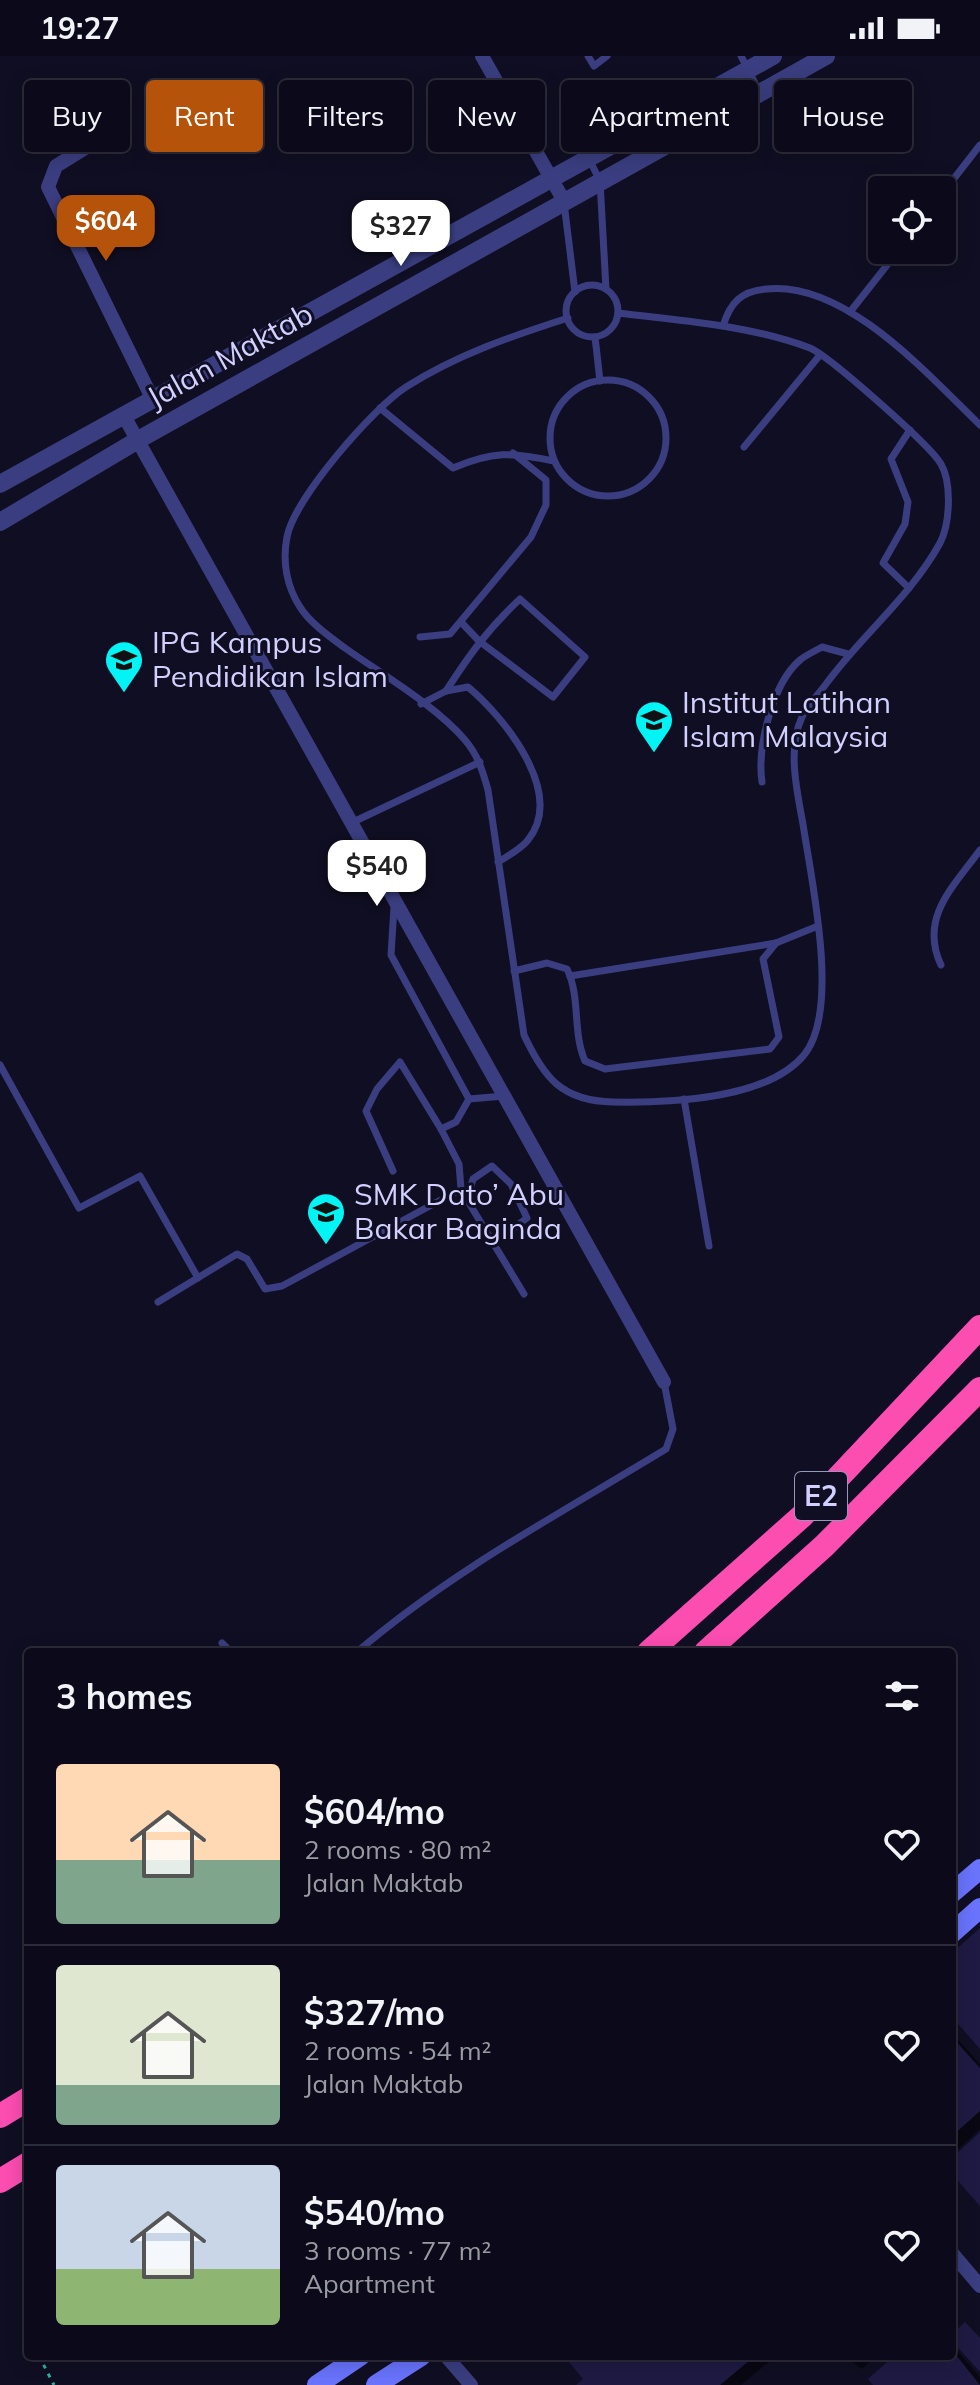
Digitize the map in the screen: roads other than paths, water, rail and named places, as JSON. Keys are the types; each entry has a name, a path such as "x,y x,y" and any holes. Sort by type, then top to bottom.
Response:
{"highway":[{"name":"E2","path":"654,1648 802,1516 980,1327"},
{"name":"E2","path":"710,1648 824,1546 980,1389"},
{"path":"0,2116 24,2101"},
{"path":"0,2181 24,2166"}],"main road":[{"path":"956,1890 980,1869"},
{"path":"956,1929 980,1908"},
{"path":"317,2385 354,2360"},
{"path":"376,2385 415,2360"}],"street":[{"path":"482,56 564,201"},
{"name":"Jalan Maktab","path":"0,484 552,180 745,63 773,56"},
{"name":"Jalan Maktab","path":"0,522 138,440 826,56"},
{"path":"79,152 56,166 48,187 153,400"},
{"path":"124,416 664,1382"},
{"path":"956,2258 980,2286"},
{"path":"449,2360 471,2385"}],"lane":[{"path":"588,56 594,66 607,56"},
{"path":"745,63 759,93"},
{"path":"956,176 980,145"},
{"path":"589,159 600,181 606,289"},
{"path":"564,201 575,292 567,305 568,318 579,333 595,337 610,330 618,313 616,301 606,289 596,285 575,292"},
{"path":"850,312 888,264"},
{"path":"723,326 729,307 742,295 755,290 782,287 836,303 934,381 980,425"},
{"path":"568,318 473,352 405,388 380,408 303,500 287,537 286,577 301,609 330,636 465,740 480,762 488,790 524,1035 536,1061 555,1086 593,1102 659,1102 741,1090 787,1072 805,1055 813,1041 823,985 818,926 795,778 796,745 802,717 848,654 909,588 942,539 948,504 943,467 910,430 813,349 723,326 618,313"},
{"path":"595,337 600,381"},
{"path":"744,447 820,355"},
{"path":"615,380 634,386 651,398 662,415 666,435 664,456 655,474 640,488 621,495 600,496 573,484 554,461 550,431 561,402 576,389 600,381 615,380"},
{"path":"380,408 453,468 487,454 513,453 554,461"},
{"path":"909,588 883,563 905,524 908,502 891,459 910,430"},
{"path":"420,637 450,634 531,537 546,505 546,480 513,453"},
{"path":"446,691 479,641 520,599 585,657 553,697 479,641 461,622"},
{"path":"762,782 759,754 763,733 777,697 799,660 822,647 848,654"},
{"path":"421,704 446,691 468,687 493,708 524,754 541,796 537,827 527,843 498,862"},
{"path":"351,823 480,762"},
{"path":"941,965 932,936 934,918 941,903 980,850"},
{"path":"395,901 391,955 469,1099"},
{"path":"570,976 776,943 818,926"},
{"path":"514,971 547,963 567,969 574,984 577,1043 585,1061 605,1069 770,1049 779,1037 763,959 776,943"},
{"path":"393,1171 366,1111 377,1089 400,1062 459,1164 461,1189 524,1294"},
{"path":"0,1065 79,1208 140,1176 198,1278"},
{"path":"469,1099 504,1096"},
{"path":"441,1129 456,1122 469,1099"},
{"path":"684,1099 709,1246"},
{"path":"467,1200 473,1179 492,1166 511,1184 527,1218 493,1243"},
{"path":"158,1302 237,1254 247,1259 265,1289 282,1286 461,1189"},
{"path":"362,1648 392,1622 483,1562 666,1449 673,1429 664,1382"},
{"path":"222,1643 227,1648"}],"place":[{"name":"IPG Kampus Pendidikan Islam","path":"124,694"},
{"name":"Institut Latihan Islam Malaysia","path":"654,754"},
{"name":"SMK Dato’ Abu Bakar Baginda","path":"326,1246"}]}
